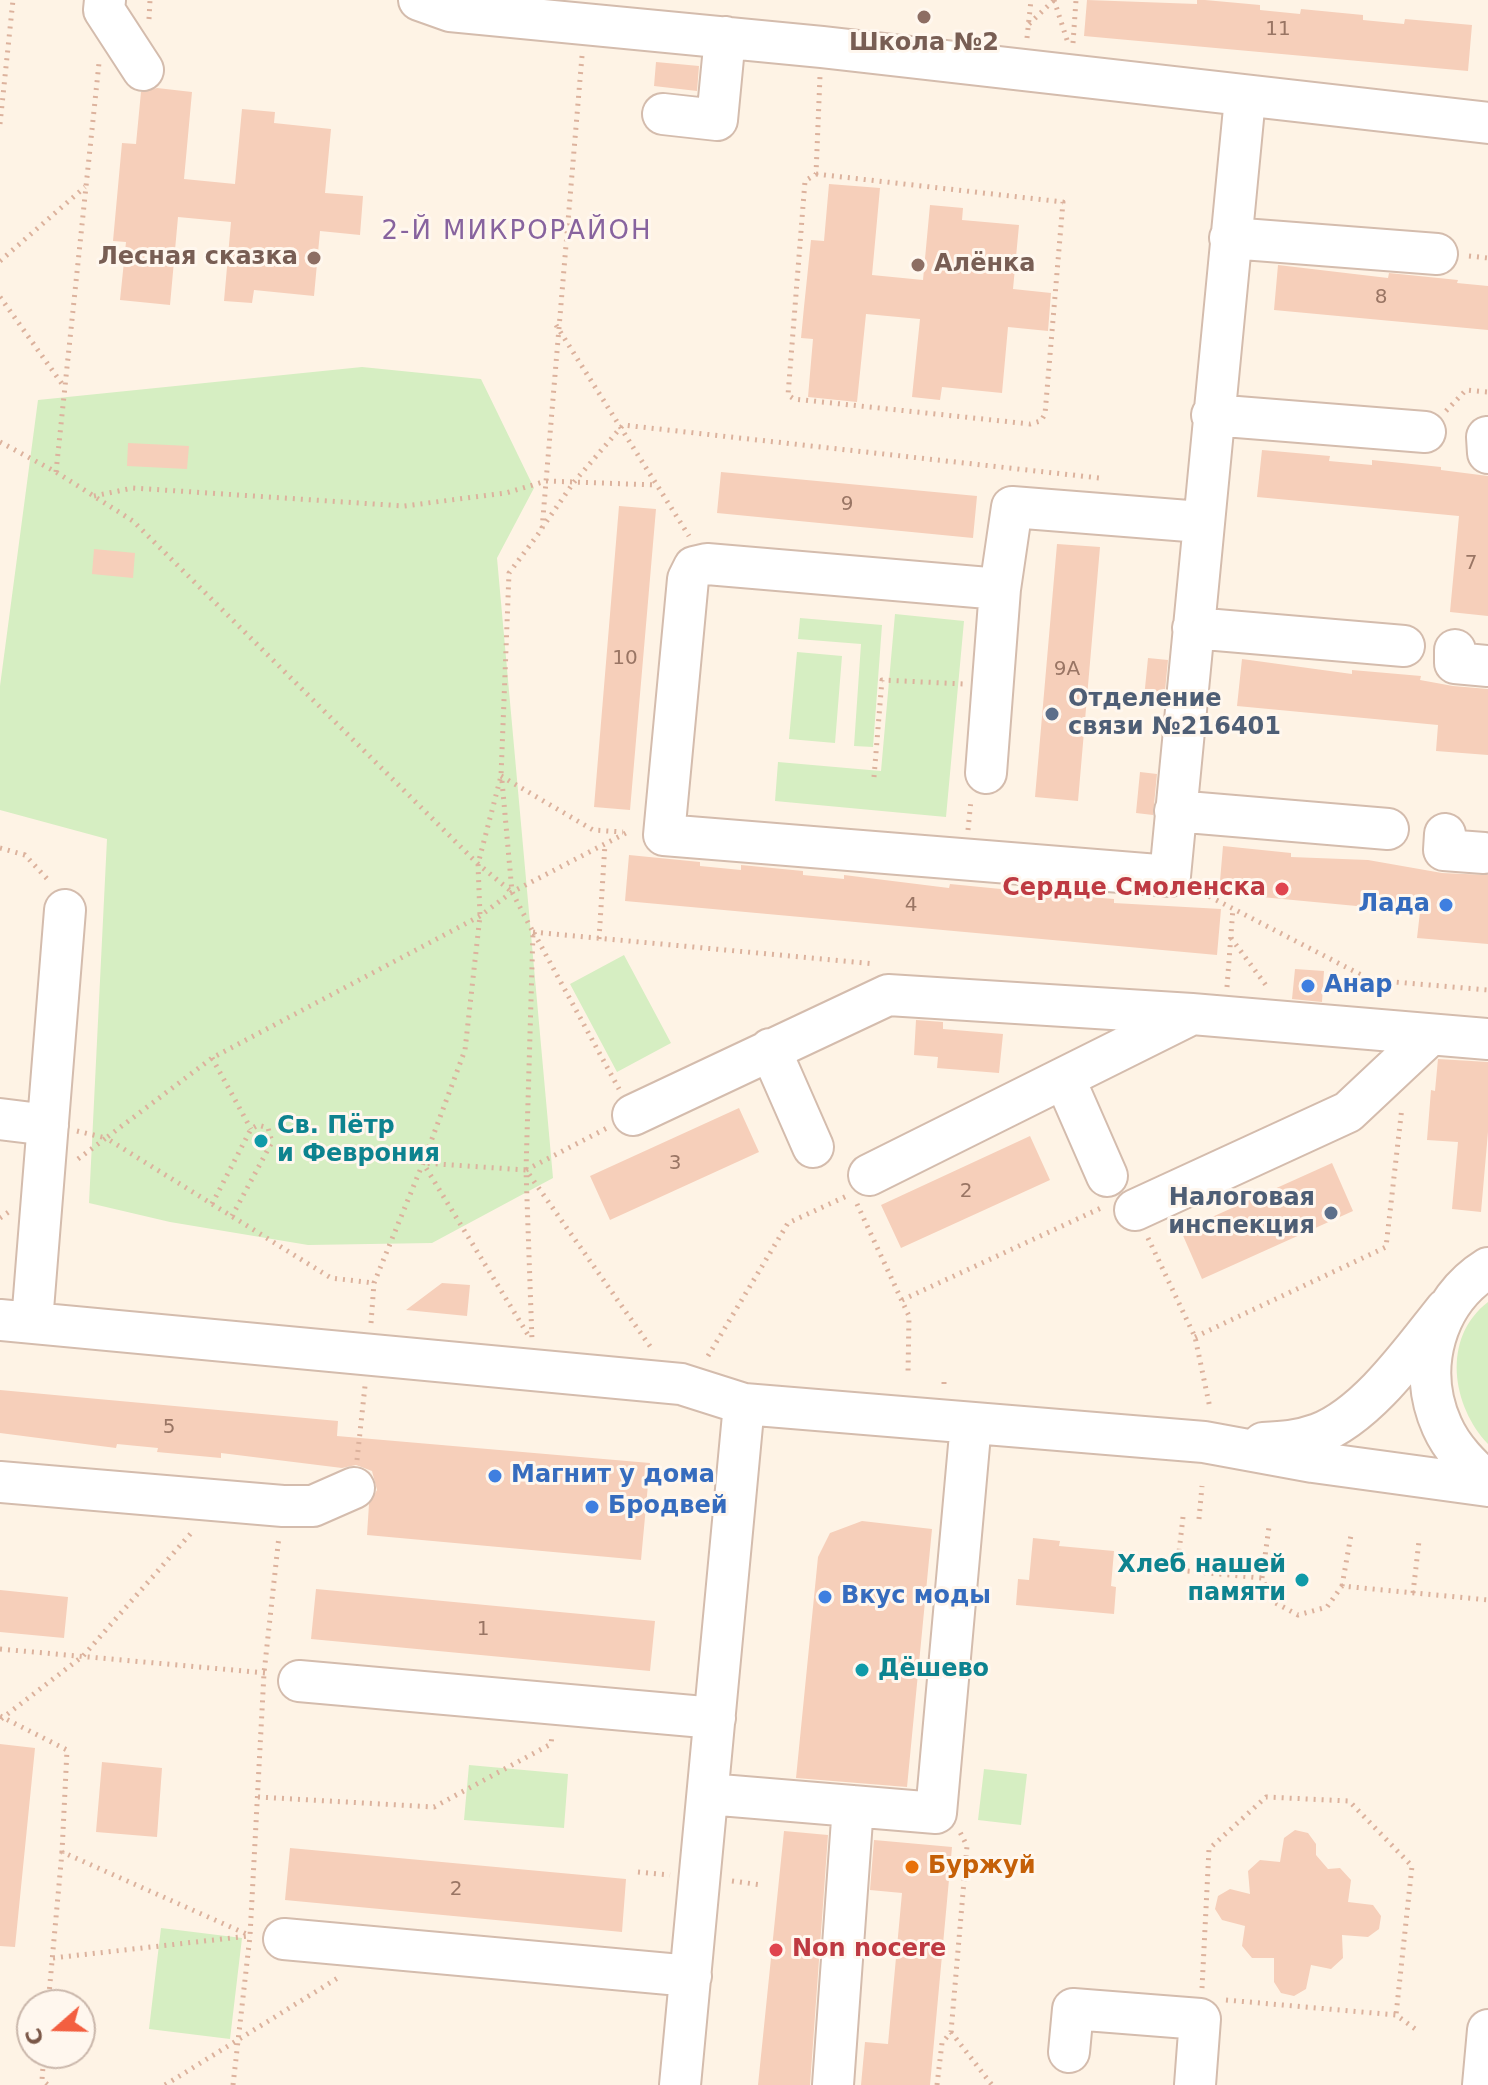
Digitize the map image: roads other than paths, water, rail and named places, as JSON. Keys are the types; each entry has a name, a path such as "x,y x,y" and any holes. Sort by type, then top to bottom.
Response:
{"street":[{"path":"440,4 1245,98 1488,123"},
{"path":"105,5 143,70"},
{"path":"663,114 717,120 725,37"},
{"path":"1000,589 707,564 694,567 688,579 664,835 1170,876 1201,522 1245,98"},
{"path":"1230,238 1437,254"},
{"path":"1212,415 1425,432"},
{"path":"986,773 1000,589 1012,507 1201,522"},
{"path":"1193,628 1404,646"},
{"path":"1175,811 1388,829"},
{"path":"1445,834 1444,850 1484,853"},
{"path":"65,910 48,1125 16,1321 681,1384 744,1404 1235,1446 1313,1462 1488,1485"},
{"path":"633,1115 888,995 1293,1023 1419,1045 1488,1039"},
{"path":"861,1185 1065,1080 1208,1015"},
{"path":"1135,1210 1348,1112 1419,1045"},
{"path":"770,1049 813,1147"},
{"path":"1065,1080 1107,1176"},
{"path":"0,1119 48,1125"},
{"path":"1235,1446 1297,1440 1347,1418 1400,1366 1483,1269"},
{"path":"1446,1309 1431,1347 1430,1387 1442,1426 1462,1458 1488,1485"},
{"path":"680,2085 744,1404"},
{"path":"708,1794 936,1813 971,1423"},
{"path":"0,1482 283,1506 313,1506 354,1488"},
{"path":"282,1677 715,1718"},
{"path":"833,2085 853,1806"},
{"path":"267,1938 691,1976"},
{"path":"1069,2052 1073,2009 1201,2008 1195,2085"},
{"path":"1483,2085 1488,2030"}],"place":[{"name":"Школа №2","path":"924,17"},
{"name":"Лесная сказка","path":"314,258"},
{"name":"Алёнка","path":"918,265"},
{"name":"Отделение связи №216401","path":"1052,714"},
{"name":"Сердце Смоленска","path":"1282,889"},
{"name":"Лада","path":"1446,905"},
{"name":"Анар","path":"1308,986"},
{"name":"Св. Пётр и Феврония","path":"261,1141"},
{"name":"Налоговая инспекция","path":"1331,1213"},
{"name":"Магнит у дома","path":"495,1476"},
{"name":"Бродвей","path":"592,1507"},
{"name":"Хлеб нашей памяти","path":"1302,1580"},
{"name":"Вкус моды","path":"825,1597"},
{"name":"Дёшево","path":"862,1670"},
{"name":"Буржуй","path":"912,1867"},
{"name":"Non nocere","path":"776,1950"}],"district":[{"name":"2-Й МИКРОРАЙОН","path":"517,232"}]}
